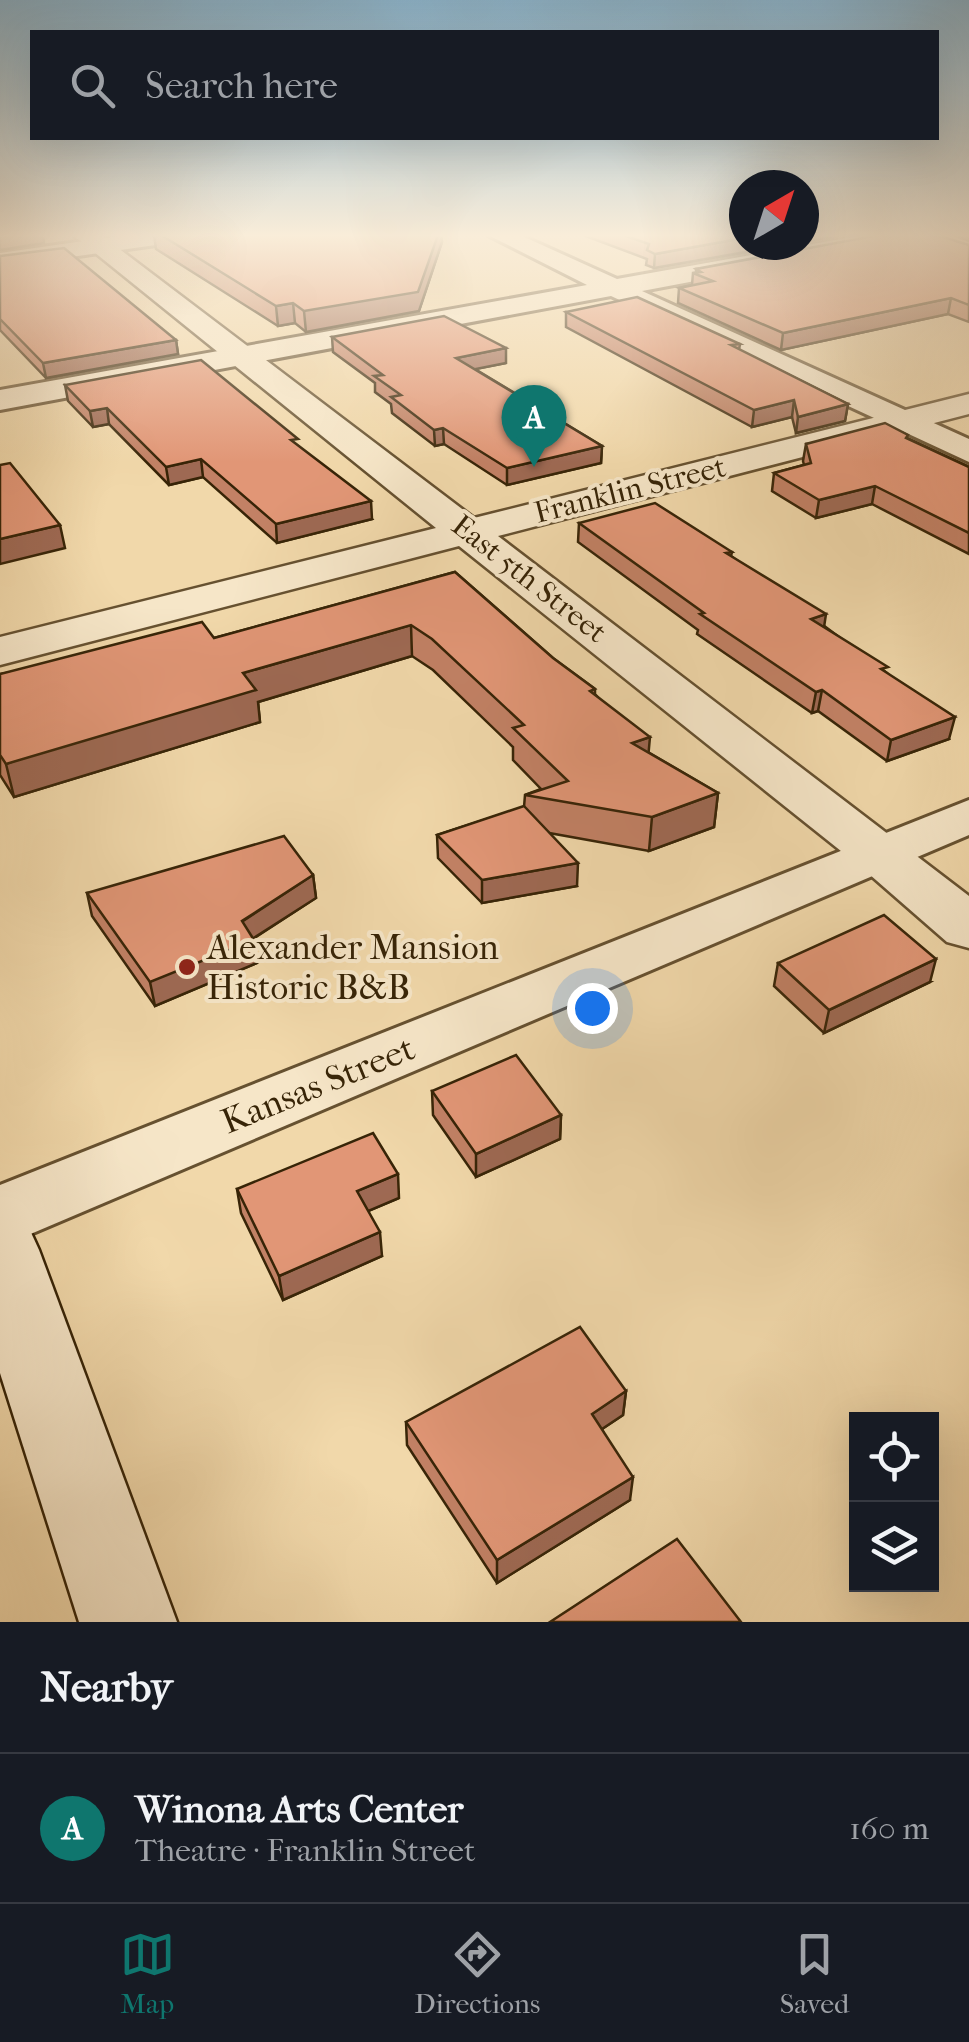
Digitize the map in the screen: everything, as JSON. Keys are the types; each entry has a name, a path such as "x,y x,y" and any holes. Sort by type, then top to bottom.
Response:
{"street":[{"name":"East 5th Street","path":"184,311 881,854 969,928"},
{"path":"0,400 498,311"},
{"path":"660,311 969,452"},
{"name":"Franklin Street","path":"0,651 969,404"},
{"name":"Kansas Street","path":"0,1217 969,816"},
{"path":"0,1250 128,1622"}],"building":[{"path":"0,311 140,311 176,340 43,363 0,319"},
{"path":"667,311 740,344 731,345 848,404 798,417 794,400 754,410 566,312"},
{"path":"731,311 890,311 783,333"},
{"path":"444,316 506,348 456,358 602,446 507,468 443,428 434,430 391,397 401,395 374,376 383,375 332,337"},
{"path":"201,360 298,439 291,440 371,501 276,524 201,459 166,467 107,408 90,411 65,385"},
{"path":"885,423 908,435 906,438 969,467 969,533 875,486 819,500 774,473 811,463 806,444"},
{"path":"10,463 60,525 0,539 0,465"},
{"path":"655,503 732,552 726,553 826,614 811,619 888,667 881,669 955,717 891,740 822,690 816,692 700,614 704,613 579,523"},
{"path":"455,572 553,658 595,689 590,691 650,737 632,743 718,793 652,817 525,795 568,781 513,728 524,725 432,639 411,625 243,673 256,690 6,764 0,755 0,674 202,622 214,638"},
{"path":"524,806 578,863 482,880 437,835"},
{"name":"Alexander Mansion Historic B&B","path":"284,836 313,875 242,921 254,940 150,982 87,893"},
{"path":"884,915 936,959 829,1010 778,963"},
{"path":"516,1055 561,1115 476,1154 432,1091"},
{"path":"373,1133 398,1174 357,1191 380,1232 279,1276 237,1189"},
{"path":"580,1327 626,1391 592,1414 633,1477 497,1560 406,1422"},
{"path":"677,1539 741,1622 550,1622"}],"place":[{"name":"Winona Arts Center","path":"534,467"},
{"name":"Alexander Mansion Historic B&B","path":"187,967"}]}
